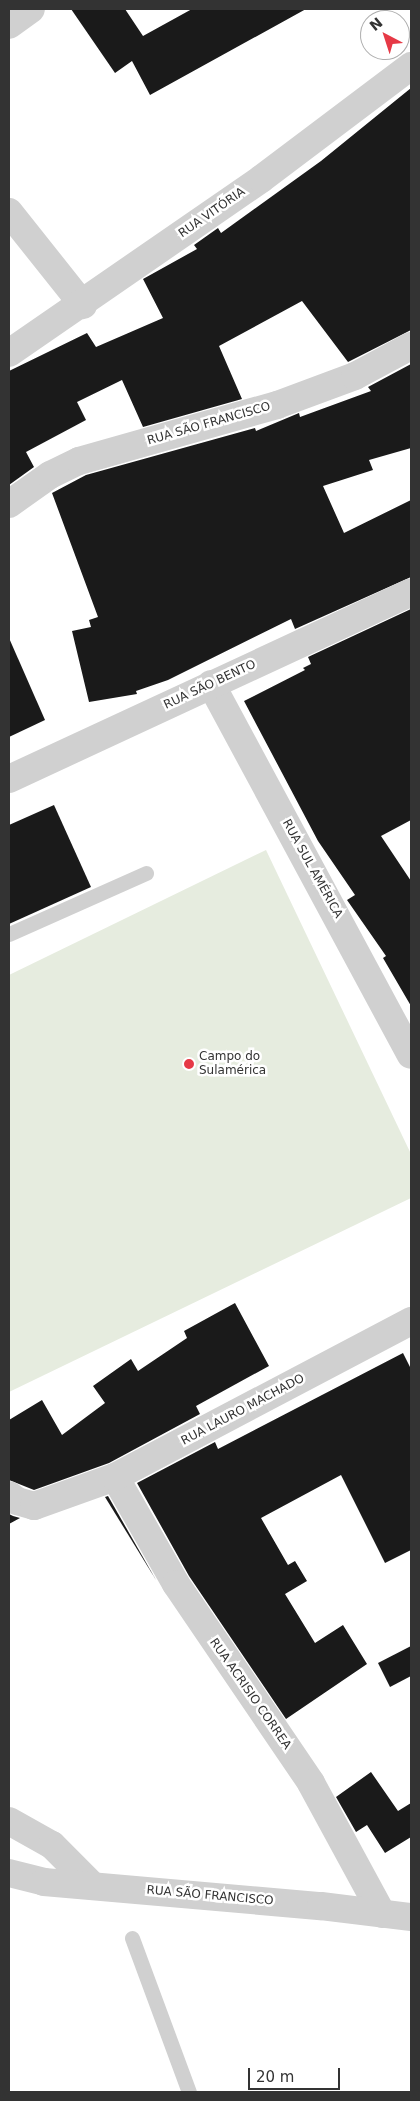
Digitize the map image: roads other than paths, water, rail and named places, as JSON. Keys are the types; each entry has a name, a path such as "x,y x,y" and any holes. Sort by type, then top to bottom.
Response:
{"street":[{"path":"9,25 31,9"},
{"name":"RUA VITÓRIA","path":"9,353 83,305 261,179 411,66"},
{"path":"9,212 83,305"},
{"name":"RUA SÃO FRANCISCO","path":"9,504 50,475 79,461 277,405 355,376 411,346"},
{"name":"RUA SÃO BENTO","path":"9,779 411,592"},
{"name":"RUA SUL AMÉRICA","path":"211,684 411,1054"},
{"name":"RUA LAURO MACHADO","path":"9,1494 17,1502 34,1506 72,1495 115,1477 411,1321"},
{"name":"RUA ACRISIO CORREA","path":"115,1477 176,1584 311,1783 382,1914"},
{"path":"9,1821 52,1845 92,1885"},
{"name":"RUA SÃO FRANCISCO","path":"9,1873 44,1882 92,1885 411,1917"}],"lane":[{"path":"9,934 146,873"},
{"path":"132,1938 189,2092"}],"place":[{"name":"Campo do Sulamérica","path":"189,1064"}]}
